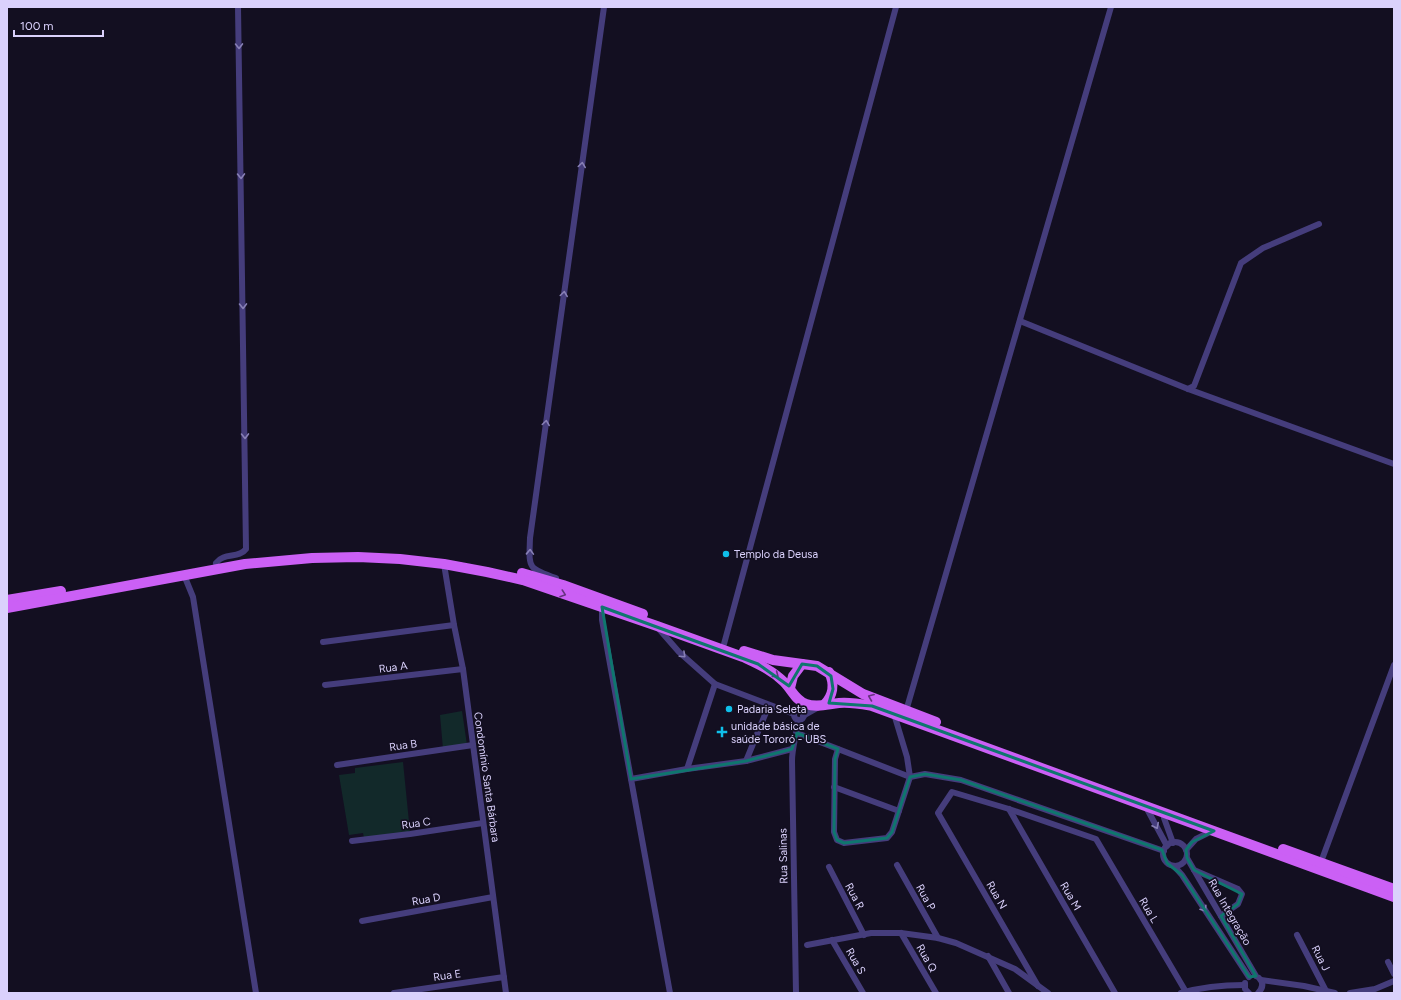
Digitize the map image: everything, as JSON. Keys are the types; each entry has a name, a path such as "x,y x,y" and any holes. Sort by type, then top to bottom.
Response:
{"main road":[{"path":"7,600 216,563 312,552 355,550 401,552 446,557 487,564 563,585 760,657 790,663 817,666 864,694 906,711 1394,889"},
{"path":"7,608 245,564 312,558 358,557 400,559 444,564 487,572 523,580 657,626 758,664 772,672 806,704 815,706 839,703 858,703 872,706 1394,897"},
{"path":"792,692 793,676 802,664"},
{"path":"824,705 830,698 832,690 832,680 829,672"}],"street":[{"path":"216,563 223,557 240,554 246,549 238,7"},
{"path":"563,585 561,580 532,568 529,559 530,538 604,7"},
{"path":"724,644 896,7"},
{"path":"906,711 1111,7"},
{"path":"1188,389 1194,386 1241,263 1263,248 1319,224"},
{"path":"1020,321 1188,389 1394,464"},
{"name":"Condomínio Santa Bárbara","path":"444,564 463,669 506,993"},
{"path":"184,575 193,597 256,993"},
{"path":"602,607 602,620 670,993"},
{"path":"323,642 454,625"},
{"path":"657,626 679,652 715,684 769,705 795,712 802,711 803,716"},
{"path":"1321,862 1394,665"},
{"name":"Rua A","path":"326,685 463,669"},
{"path":"687,768 715,684"},
{"path":"792,692 795,717 798,720 824,705"},
{"path":"746,761 769,705"},
{"path":"838,749 835,758 834,787 834,832 837,840 844,843 887,838 892,832 910,777 907,757 894,714"},
{"name":"Rua Salinas","path":"796,993 792,749 797,733 798,720"},
{"path":"797,733 910,777 925,774 961,780 1165,849"},
{"name":"Rua B","path":"337,765 473,745"},
{"path":"632,779 687,768 746,761 792,749"},
{"path":"834,787 899,811"},
{"name":"Rua N","path":"1009,809 952,792 938,814 1038,986"},
{"path":"1146,805 1165,849 1165,859 1170,865 1174,866 1182,864 1187,858 1186,850 1181,844 1173,843 1165,849"},
{"name":"Rua L","path":"1009,809 1096,839 1183,992"},
{"name":"Rua M","path":"1009,809 1116,993"},
{"path":"1163,812 1173,843"},
{"name":"Rua C","path":"352,841 483,823"},
{"path":"1186,850 1200,836 1214,831"},
{"name":"Rua Integração","path":"1187,858 1255,978"},
{"name":"Rua P","path":"897,865 938,938"},
{"name":"Rua Integração","path":"1174,866 1182,875 1196,897 1255,978"},
{"name":"Rua R","path":"829,867 864,934"},
{"path":"1194,870 1238,889 1242,894 1238,904 1220,916"},
{"path":"1196,897 1206,892"},
{"name":"Rua D","path":"362,920 493,897"},
{"path":"807,945 864,934 902,933 938,938 956,943 1015,969 1048,993"},
{"name":"Rua Q","path":"902,933 936,993"},
{"name":"Rua J","path":"1297,935 1326,991"},
{"name":"Rua S","path":"832,940 863,993"},
{"path":"988,956 1009,993"},
{"path":"1388,962 1394,974"},
{"name":"Rua E","path":"394,993 504,977"},
{"path":"1244,985 1246,981 1255,978 1335,993"},
{"path":"1255,978 1262,987 1258,993"},
{"path":"1350,993 1375,989 1394,981"},
{"path":"1183,992 1217,986 1244,985"},
{"path":"1244,985 1245,989 1249,993"}],"highlighted area":[{"path":"602,607 758,664 789,686 802,664 817,666 831,676 833,689 829,703 872,706 1214,831 1192,842 1186,850 1187,858 1194,870 1242,894 1238,904 1221,916 1256,976 1249,977 1182,875 1167,863 1162,850 961,780 925,774 910,777 892,832 887,838 844,843 837,840 834,832 835,759 838,749 797,733 792,749 746,761 631,779"}],"green space":[{"path":"462,711 467,745 443,749 440,715"},
{"path":"403,762 410,832 364,838 363,833 349,835 339,775 355,773 355,768"}],"place":[{"name":"Templo da Deusa","path":"726,554"},
{"name":"Padaria Seleta","path":"729,709"},
{"name":"unidade básica de saúde Tororó - UBS","path":"722,732"}]}
